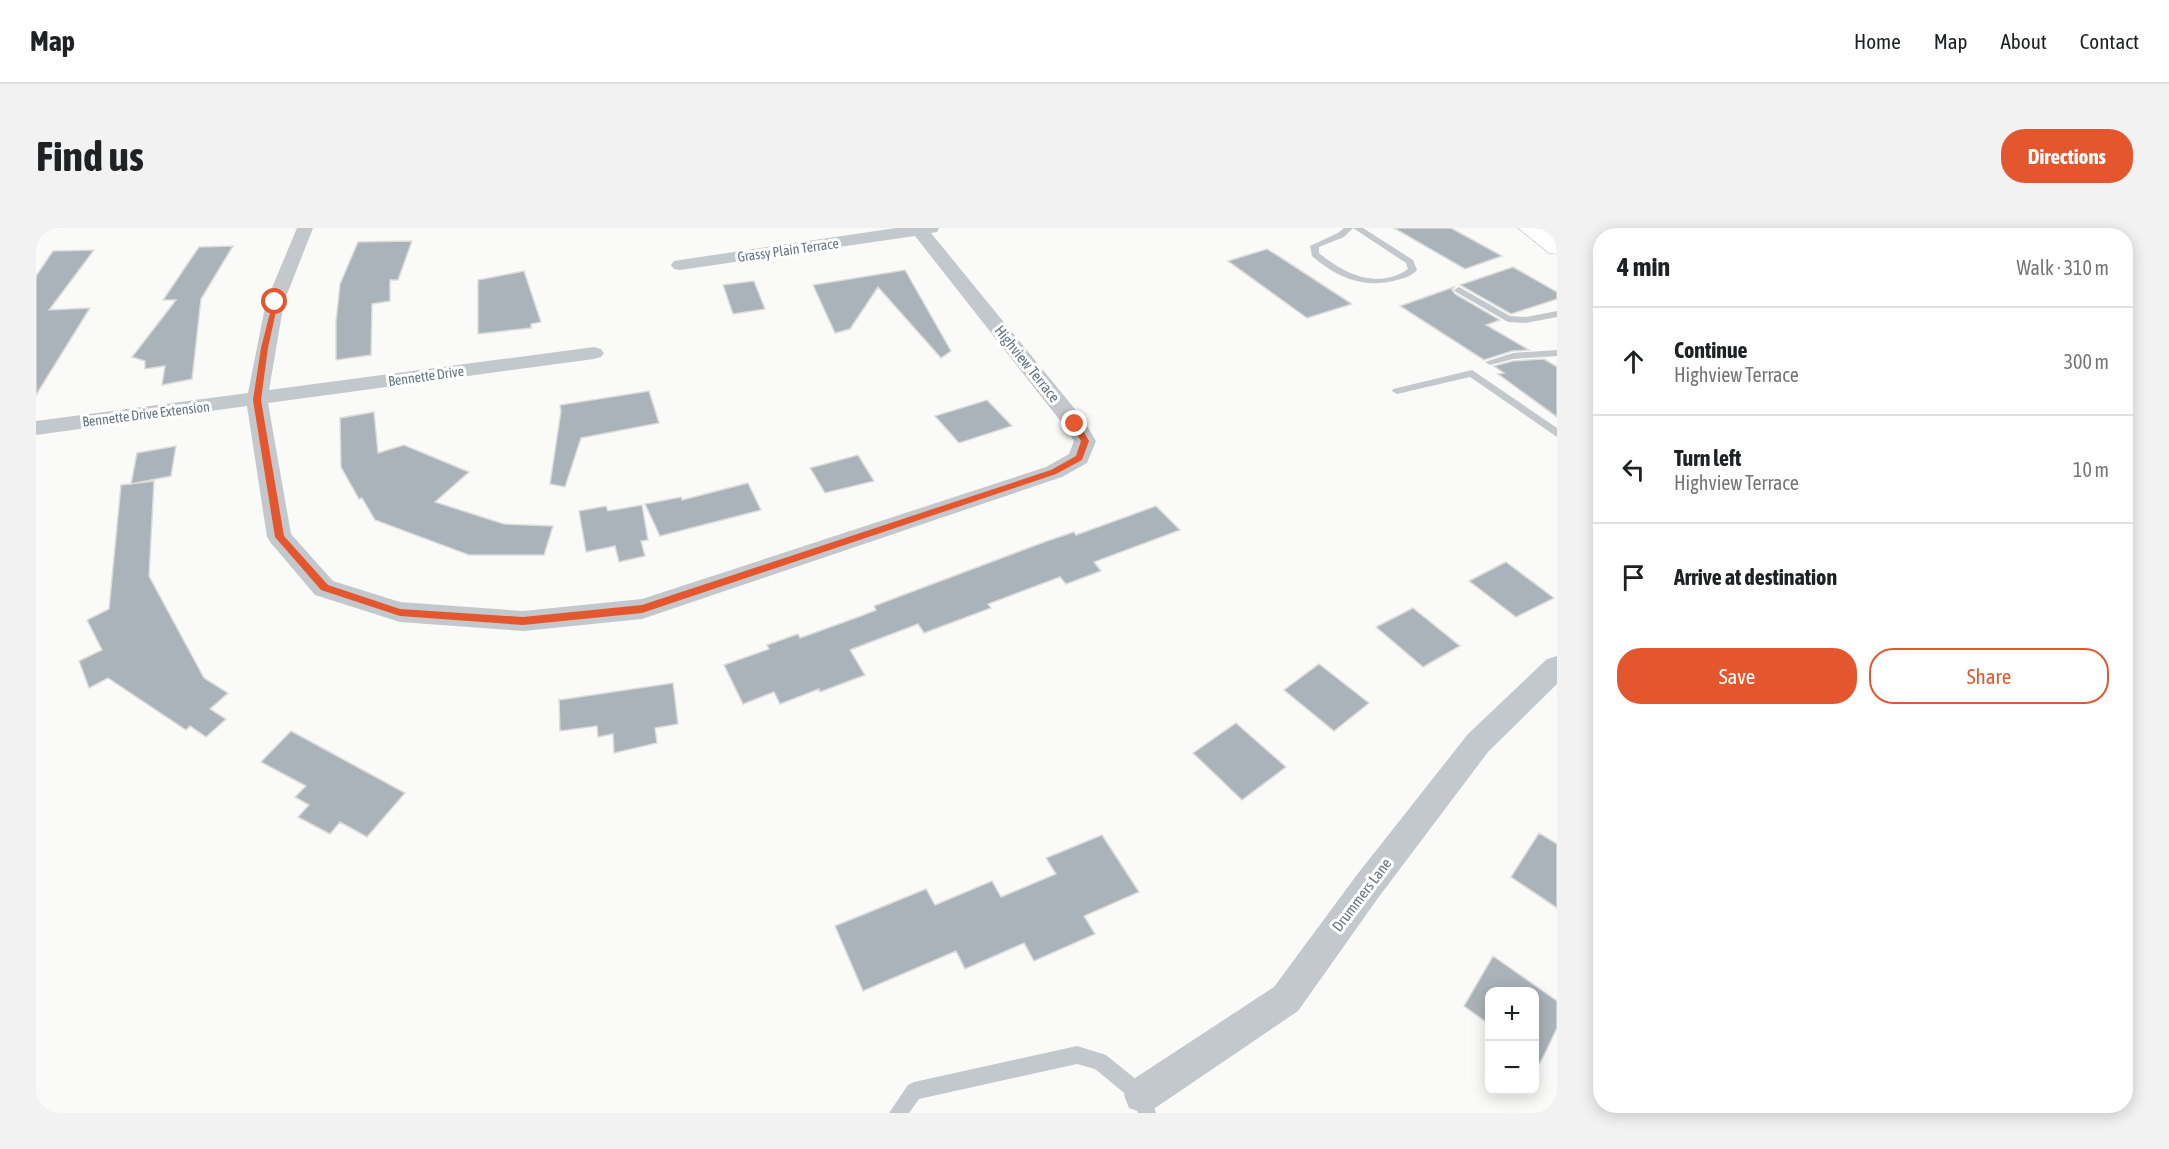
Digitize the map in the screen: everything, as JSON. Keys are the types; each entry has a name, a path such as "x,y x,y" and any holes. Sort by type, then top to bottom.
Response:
{"main road":[{"path":"1527,228 1557,248"}],"street":[{"name":"Highview Terrace","path":"305,228 275,302 257,400 279,537 324,588 400,612 523,621 642,609 1054,472 1080,458 1085,441 1075,424 926,229"},
{"name":"Grassy Plain Terrace","path":"680,265 926,229"},
{"name":"Bennette Drive","path":"257,400 594,352"},
{"name":"Bennette Drive Extension","path":"36,428 257,400"},
{"name":"Drummers Lane","path":"1145,1104 1286,999 1367,887 1478,743 1557,667"}],"lane":[{"path":"1349,228 1341,235 1314,246 1315,254 1356,280 1374,283 1387,282 1409,274 1413,270 1410,262 1356,228"},
{"path":"1459,290 1508,320 1526,320 1557,314"},
{"path":"1490,362 1513,356 1557,353"},
{"path":"1397,391 1472,373 1557,433"},
{"path":"898,1113 914,1091 1077,1055 1100,1061 1145,1104"}],"building":[{"path":"1394,228 1451,228 1502,256 1465,269"},
{"path":"412,241 398,280 390,280 390,301 372,304 371,355 336,360 336,322 340,284 358,242"},
{"path":"233,246 201,299 192,379 162,385 165,366 145,369 145,361 132,357 176,300 163,300 199,247"},
{"path":"1267,249 1352,304 1307,318 1228,261"},
{"path":"94,250 49,310 90,308 36,395 36,276 53,251"},
{"path":"1513,267 1557,292 1557,299 1511,314 1460,285"},
{"path":"905,270 951,351 941,358 878,287 850,329 835,333 813,285"},
{"path":"524,271 541,322 531,324 531,328 478,334 478,280"},
{"path":"754,281 765,309 733,314 723,285"},
{"path":"1454,287 1452,290 1455,294 1500,320 1486,325 1529,350 1512,351 1484,360 1400,306"},
{"path":"1544,359 1557,367 1557,417 1498,374 1504,373 1494,366 1513,361"},
{"path":"649,391 659,423 581,438 565,487 550,484 560,405"},
{"path":"987,400 1012,426 959,443 935,416"},
{"path":"374,412 378,453 404,445 469,472 435,502 504,524 553,526 544,555 469,555 375,520 362,498 359,499 341,467 340,418"},
{"path":"176,446 171,476 131,484 137,453"},
{"path":"858,455 874,481 825,493 810,468"},
{"path":"154,481 149,576 204,678 228,693 210,709 226,719 206,737 190,726 186,730 108,678 89,688 79,661 102,650 87,620 109,609 121,485"},
{"path":"748,483 761,510 660,536 645,504 681,497 682,500"},
{"path":"642,505 648,540 641,541 645,556 619,562 615,546 586,552 579,511 606,506 608,511"},
{"path":"1156,506 1180,530 1094,562 1101,571 1066,584 1060,577 988,604 991,608 924,633 918,624 850,650 865,675 820,692 819,689 780,704 774,692 743,704 724,665 769,649 767,645 798,634 800,638 861,616 876,610 874,606 1047,541 1074,532 1076,535"},
{"path":"1506,562 1554,598 1516,617 1469,581"},
{"path":"1413,608 1460,646 1423,667 1376,627"},
{"path":"1319,664 1369,703 1334,731 1284,690"},
{"path":"673,683 678,724 655,728 657,743 614,753 613,734 598,737 597,726 560,731 559,700"},
{"path":"1236,723 1286,767 1242,800 1193,753"},
{"path":"291,731 405,793 367,837 340,822 330,834 298,817 309,805 295,797 306,786 261,762"},
{"path":"1539,833 1557,844 1557,908 1511,877"},
{"path":"1102,835 1139,892 1084,916 1095,934 1034,961 1024,943 965,969 956,951 863,991 835,926 926,889 935,905 992,881 1001,897 1056,874 1046,858"},
{"path":"1493,956 1537,987 1485,987 1485,1021 1464,1006"},
{"path":"1539,988 1557,1001 1557,1028 1540,1063"}],"route":[{"path":"275,302 257,400 279,537 324,588 400,612 523,621 642,609 1054,472 1080,458 1085,441 1075,424"}]}
